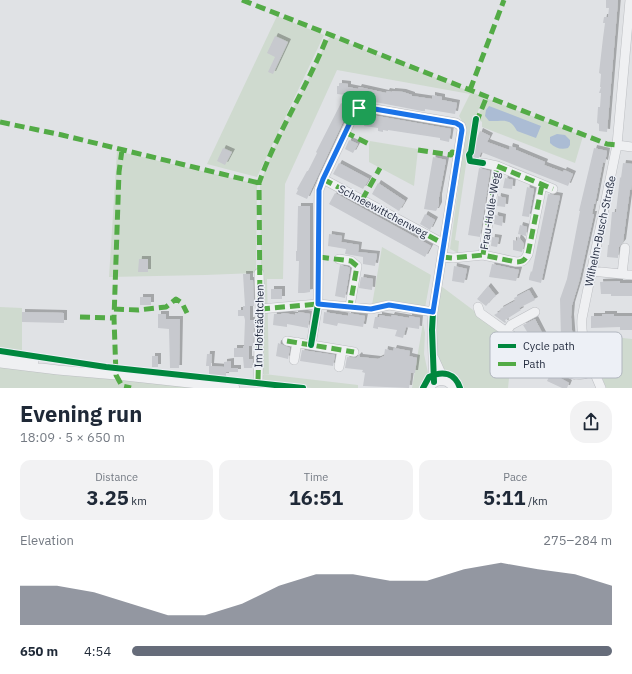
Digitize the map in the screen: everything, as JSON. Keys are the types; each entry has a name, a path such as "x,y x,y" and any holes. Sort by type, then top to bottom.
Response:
{"street":[{"name":"Wilhelm-Busch-Straße","path":"582,332 581,325 617,145 628,71 630,5"},
{"path":"311,345 318,304 319,190 351,119 359,108 363,107 456,123 461,126 462,136 433,312 432,330 434,356 432,385 444,380"},
{"path":"617,145 632,147"},
{"name":"Frau-Holle-Weg","path":"483,163 497,166 553,189"},
{"name":"Frau-Holle-Weg","path":"483,255 497,166"},
{"name":"Schneewittchenweg","path":"323,179 444,244"},
{"name":"Frau-Holle-Weg","path":"442,257 466,254 483,255 516,262 525,260 528,254 542,185"},
{"path":"622,274 625,248"},
{"path":"339,259 354,262 357,266 350,306"},
{"path":"591,270 632,275"},
{"name":"Im Hofstädtchen","path":"258,380 260,309 259,273"},
{"path":"260,309 318,304 371,309 389,305 433,312"},
{"path":"478,307 480,313 506,332 511,326 535,312"},
{"path":"287,341 354,352"},
{"path":"294,360 297,342"},
{"path":"339,367 342,350"},
{"path":"0,356 116,375"},
{"path":"434,356 444,380 451,383 454,388"},
{"path":"0,363 235,388"},
{"name":"Wilhelm-Busch-Straße","path":"597,378 601,388"}],"shaded area":[{"path":"277,16 324,35 257,177 207,164"},
{"path":"330,37 337,38 484,97 476,116 468,151 455,240 459,241 458,253 450,249 466,128 459,116 470,94 337,70 285,184 283,279 267,279 269,374 261,374 260,184 293,108"},
{"path":"486,98 583,136 575,163 482,127 482,122 477,118"},
{"path":"370,141 418,149 414,186 369,162"},
{"path":"117,151 257,184 256,273 109,277"},
{"path":"382,247 431,275 425,308 372,305"},
{"path":"441,286 502,332 490,332 490,378 509,378 508,388 462,388 456,377 442,369 437,355 434,330"},
{"path":"0,307 22,308 22,351 0,347"},
{"path":"423,323 425,333 424,354 428,373 421,388 412,388"},
{"path":"622,338 632,339 632,388 606,388 602,378 622,378"},
{"path":"0,365 200,388 0,388"},
{"path":"264,374 358,385 358,388 312,388 258,383"}],"water":[{"path":"489,106 541,126 536,138 517,131 511,123 505,121 489,121 485,116 486,110"},
{"path":"557,134 565,135 570,140 570,145 568,148 558,148 550,143 550,137"}],"building":[{"path":"606,0 618,0 607,132 599,131 599,124 597,123 601,93 599,93 601,87 601,74 599,73 605,23 603,23 604,17 608,17 609,8 606,8"},
{"path":"275,36 288,42 273,74 268,72 275,57 267,53"},
{"path":"339,83 348,84 348,87 358,89 359,87 386,93 387,91 403,92 412,96 432,99 432,95 442,97 442,100 457,103 455,114 425,109 425,111 422,111 354,98 355,96 337,94 337,86 339,86"},
{"path":"341,103 349,107 349,109 307,199 296,194 297,189 308,171"},
{"path":"366,114 451,129 449,142 440,140 440,138 388,130 383,130 383,132 378,131 378,128 364,126"},
{"path":"480,131 490,136 487,142 509,150 510,146 516,148 516,150 545,162 544,165 573,174 568,186 481,152 478,160 473,159 472,151"},
{"path":"349,140 358,144 353,153 345,149"},
{"path":"223,148 232,152 225,165 217,161"},
{"path":"594,148 607,151 605,163 603,162 594,204 592,214 594,214 579,282 572,305 572,332 561,332 560,299 567,279 579,211"},
{"path":"433,157 446,160 439,197 439,205 436,211 424,209"},
{"path":"339,163 369,179 363,189 333,174"},
{"path":"623,163 632,164 632,185 631,190 630,189 623,242 619,247 618,258 607,257 612,212 616,212"},
{"path":"479,168 490,171 480,237 468,235"},
{"path":"505,178 513,180 512,189 503,188"},
{"path":"378,183 405,201 399,211 372,194"},
{"path":"527,187 534,189 529,217 522,216"},
{"path":"335,193 431,246 425,257 329,204"},
{"path":"548,194 560,196 541,283 529,280 529,278 531,271 532,272"},
{"path":"498,196 506,198 505,207 497,206"},
{"path":"298,206 310,206 310,292 304,293 298,293 299,261 296,261 296,251"},
{"path":"425,214 435,220 430,230 420,224"},
{"path":"495,215 503,217 502,226 494,224"},
{"path":"520,225 527,227 526,236 518,234"},
{"path":"329,234 342,236 341,242 359,245 358,252 377,254 375,266 363,264 363,257 345,254 346,249 328,246"},
{"path":"518,236 524,244 522,252 513,250 513,240 517,241"},
{"path":"492,237 499,238 497,247 491,246"},
{"path":"139,259 148,259 148,272 138,272"},
{"path":"492,264 519,270 516,281 489,277"},
{"path":"340,265 350,268 345,298 335,296"},
{"path":"454,266 467,269 464,283 452,281"},
{"path":"243,274 250,274 250,280 253,280 254,306 250,306 250,320 254,320 253,346 249,346 249,359 253,359 252,368 244,368 243,357 234,357 234,348 243,348 244,346 245,320 244,316 238,316 238,310 243,310 243,306 245,306"},
{"path":"361,277 373,279 372,290 359,288"},
{"path":"620,281 620,283 632,283 632,296 611,296 611,294 601,294 600,282"},
{"path":"488,286 496,296 486,306 477,299"},
{"path":"271,289 282,289 282,299 271,299"},
{"path":"529,290 535,300 519,308 521,310 505,320 505,323 494,315 501,311 500,309 515,301 514,298"},
{"path":"140,297 151,297 151,305 140,305"},
{"path":"22,312 64,313 64,323 22,322"},
{"path":"299,312 310,314 308,328 287,324 287,327 273,325 274,314 284,313 295,315 295,313"},
{"path":"324,312 348,316 348,313 365,316 363,327 338,323 337,326 323,323"},
{"path":"158,314 166,314 166,319 180,319 179,368 170,368 169,329 158,328"},
{"path":"602,314 632,316 632,330 620,330 620,327 591,328 591,316 602,316"},
{"path":"379,315 420,318 419,329 406,327 403,338 395,336 397,330 378,327 378,329 373,328 375,317 379,317"},
{"path":"535,319 542,332 527,332 523,325"},
{"path":"278,343 290,348 288,359 276,356"},
{"path":"394,348 410,351 409,356 417,358 415,373 411,373 409,388 363,386 365,373 362,372 363,370 345,368 347,357 356,358 359,355 360,357 378,359 384,356 385,349 393,351"},
{"path":"302,350 335,355 333,366 300,361"},
{"path":"207,354 212,354 211,366 224,367 224,362 231,361 231,368 238,368 238,372 226,372 226,376 209,375 209,366 206,366"},
{"path":"152,356 158,356 158,367 152,367"},
{"path":"548,378 560,378 569,383 567,388 562,388 547,381"}],"marked path":[{"path":"242,0 607,144 617,145"},
{"path":"470,90 504,0"},
{"path":"258,380 260,309 259,183 266,164 328,35"},
{"path":"476,123 487,96"},
{"path":"0,122 62,135 259,183"},
{"path":"345,132 369,144"},
{"path":"122,150 119,172 114,318 116,375 122,386 131,388"},
{"path":"418,150 451,155 452,152 461,154"},
{"path":"542,185 528,254 525,259 516,262 483,255 497,166 553,189"},
{"path":"362,200 380,168"},
{"path":"323,179 444,244"},
{"path":"442,257 453,258 483,255"},
{"path":"319,257 351,261 357,266 350,306"},
{"path":"114,309 138,310 166,307 176,299 182,303 187,313"},
{"path":"260,309 318,304 371,309 389,305 433,312"},
{"path":"80,317 114,318"},
{"path":"287,341 354,352"}],"cycle path":[{"path":"311,345 318,304 319,190 355,112 359,108 363,107 456,123 461,126 462,130 433,312 432,330 434,382"},
{"path":"476,119 471,152 469,155 470,161 483,163"},
{"path":"0,351 106,367 303,388"},
{"path":"423,388 429,377 444,373 452,376 460,388"}],"route":[{"path":"363,107 456,123 461,126 462,130 458,159 433,312 389,305 371,309 318,304 319,190 345,132 355,112 359,108 363,107"}]}
